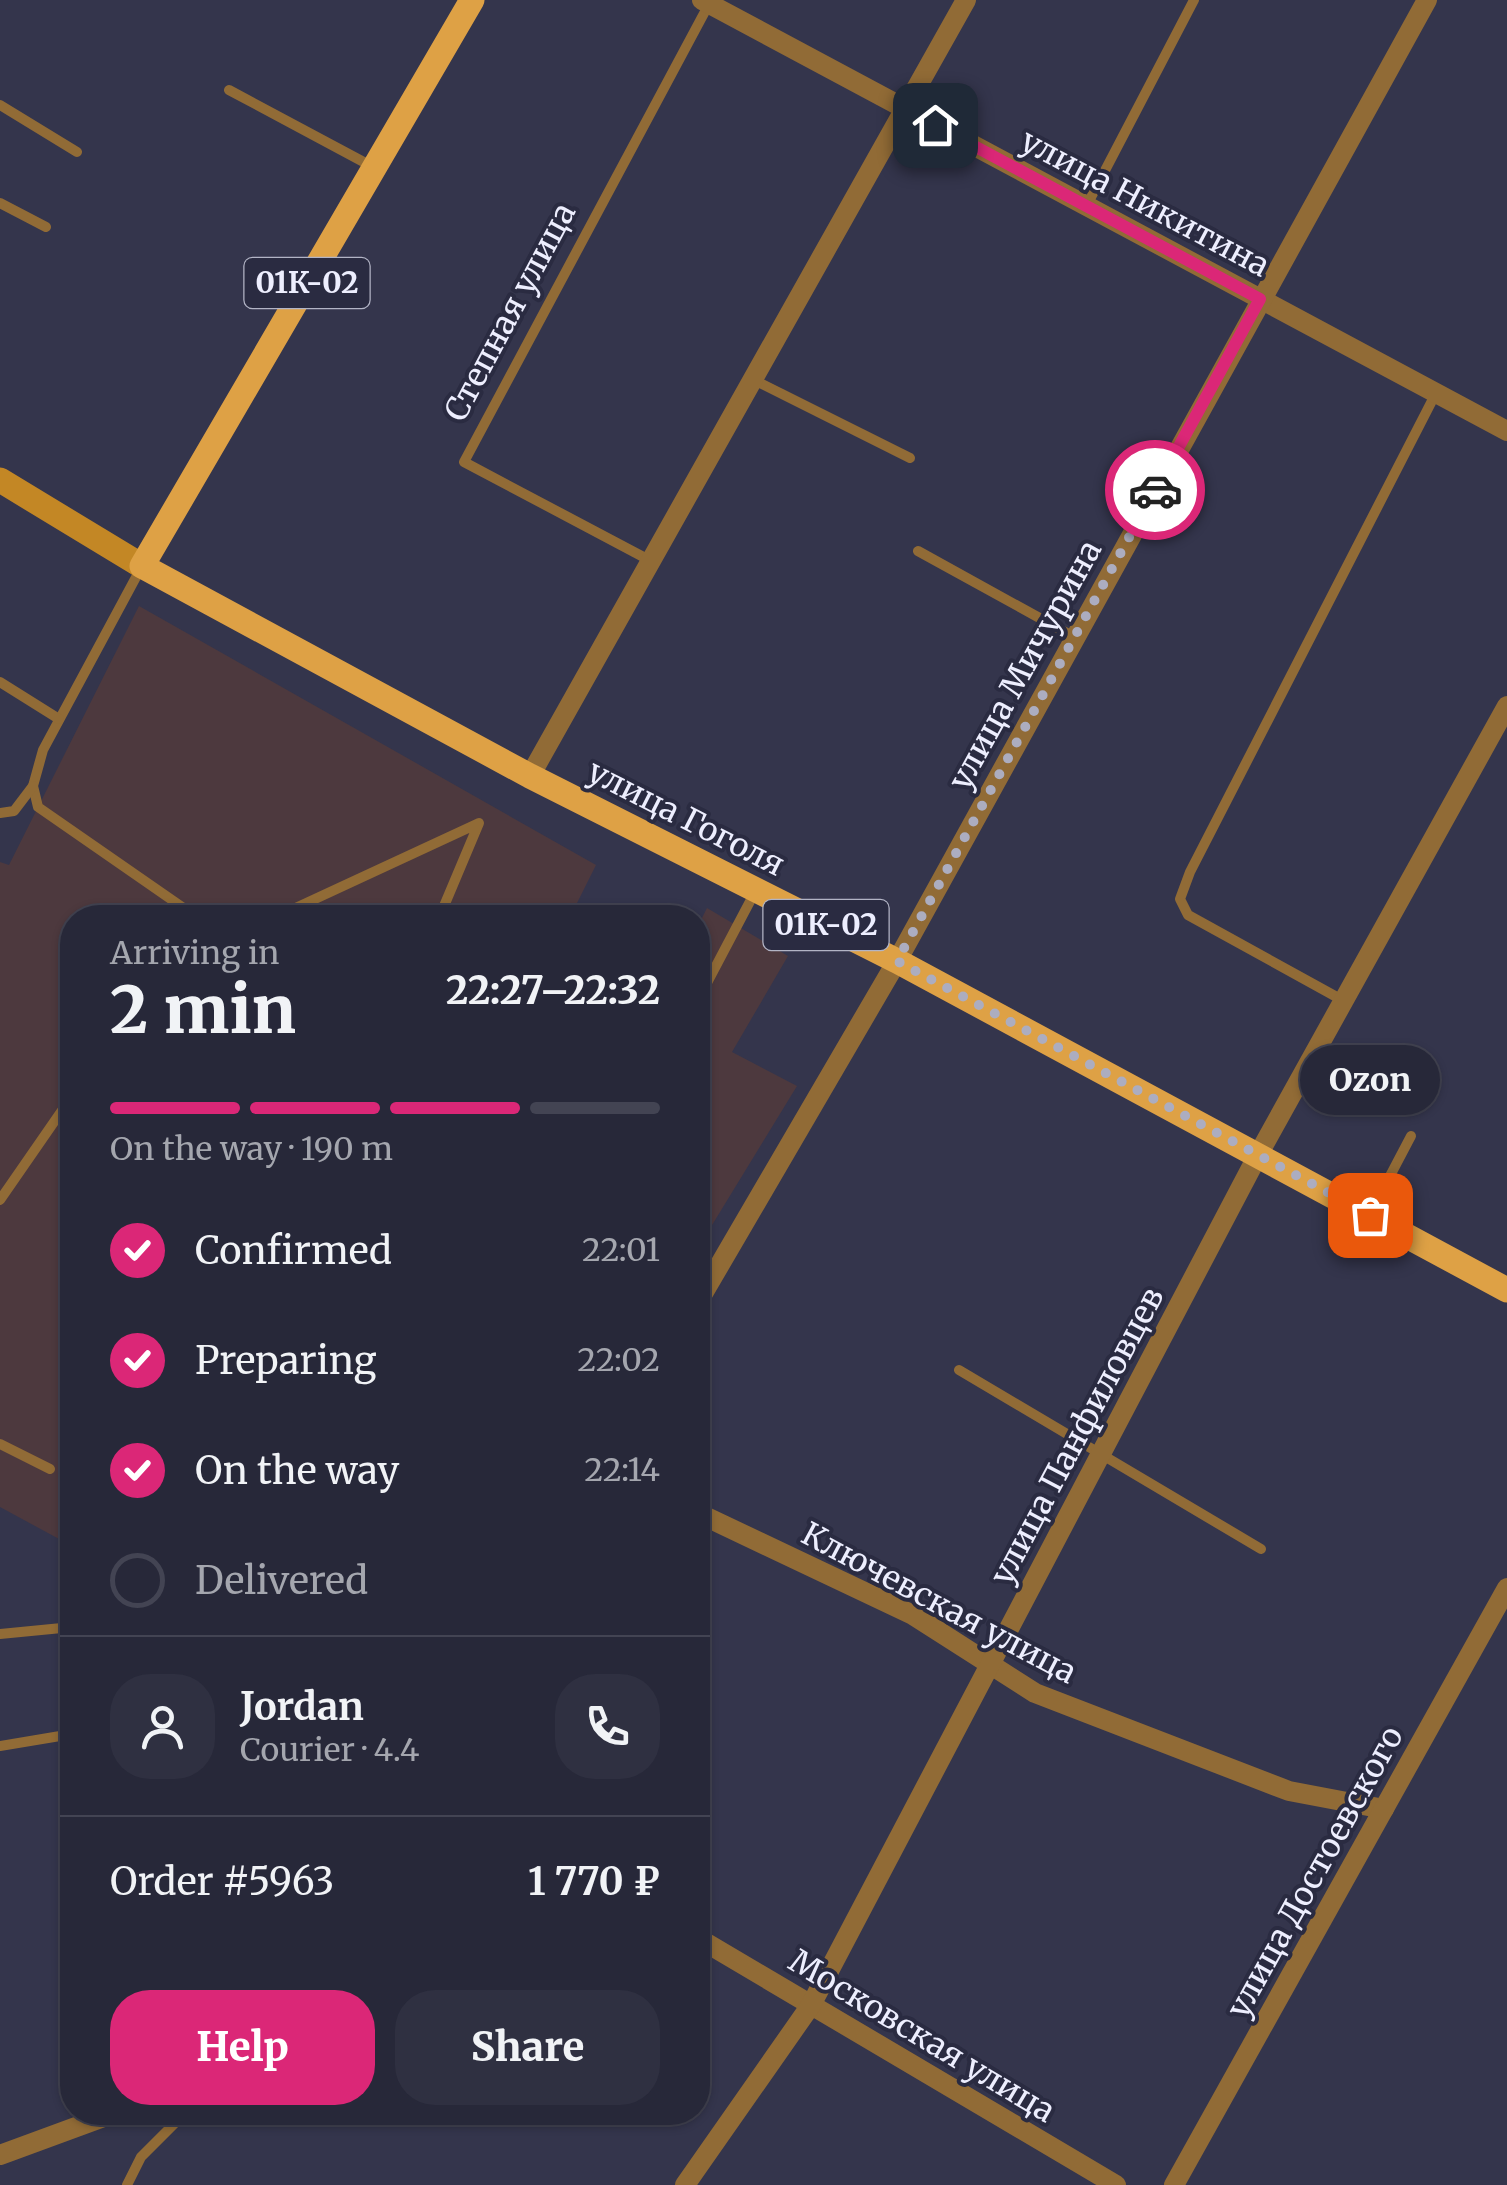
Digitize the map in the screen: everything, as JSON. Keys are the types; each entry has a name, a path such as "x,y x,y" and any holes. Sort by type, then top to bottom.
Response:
{"main road":[{"name":"01К-02","path":"142,566 472,0"},
{"name":"улица Гоголя","path":"0,480 142,566 530,776 897,961 1507,1290"}],"street":[{"path":"530,776 966,0"},
{"name":"улица Мичурина","path":"710,1281 897,961 1427,0"},
{"name":"улица Никитина","path":"706,2 1507,432"},
{"name":"улица Панфиловцев","path":"685,2185 811,2005 1258,1155 1507,706"},
{"name":"Ключевская улица","path":"710,1520 913,1615 1036,1693 1289,1791 1384,1809"},
{"name":"улица Достоевского","path":"1174,2185 1507,1588"},
{"name":"Московская улица","path":"710,1945 1116,2185"},
{"path":"0,2155 82,2125"}],"lane":[{"path":"1086,206 1194,0"},
{"name":"Степная улица","path":"651,560 464,462 706,2"},
{"path":"228,90 374,167"},
{"path":"0,105 77,152"},
{"path":"0,203 46,227"},
{"path":"753,379 910,458"},
{"path":"1344,1001 1188,915 1180,898 1436,394"},
{"path":"918,550 1074,637"},
{"path":"0,813 14,811 32,786 42,750 142,566"},
{"path":"0,682 59,720"},
{"path":"32,786 38,807 180,905"},
{"path":"302,905 479,823 445,905"},
{"path":"710,977 756,890"},
{"path":"0,1200 60,1113"},
{"path":"1370,1215 1411,1136"},
{"path":"959,1370 1261,1548"},
{"path":"0,1444 50,1469"},
{"path":"0,1634 60,1628"},
{"path":"0,1746 60,1736"},
{"path":"126,2185 141,2157 173,2125"}],"shaded area":[{"path":"139,606 596,865 576,905 60,905 60,1540 0,1507 0,862 9,865"},
{"path":"710,910 788,956 732,1052 797,1086 710,1228"}],"way so far":[{"path":"1155,490 897,961 1370,1215"}],"place":[{"name":"Ozon","path":"1370,1215"}],"route":[{"path":"935,125 1260,299 1155,490"}]}
